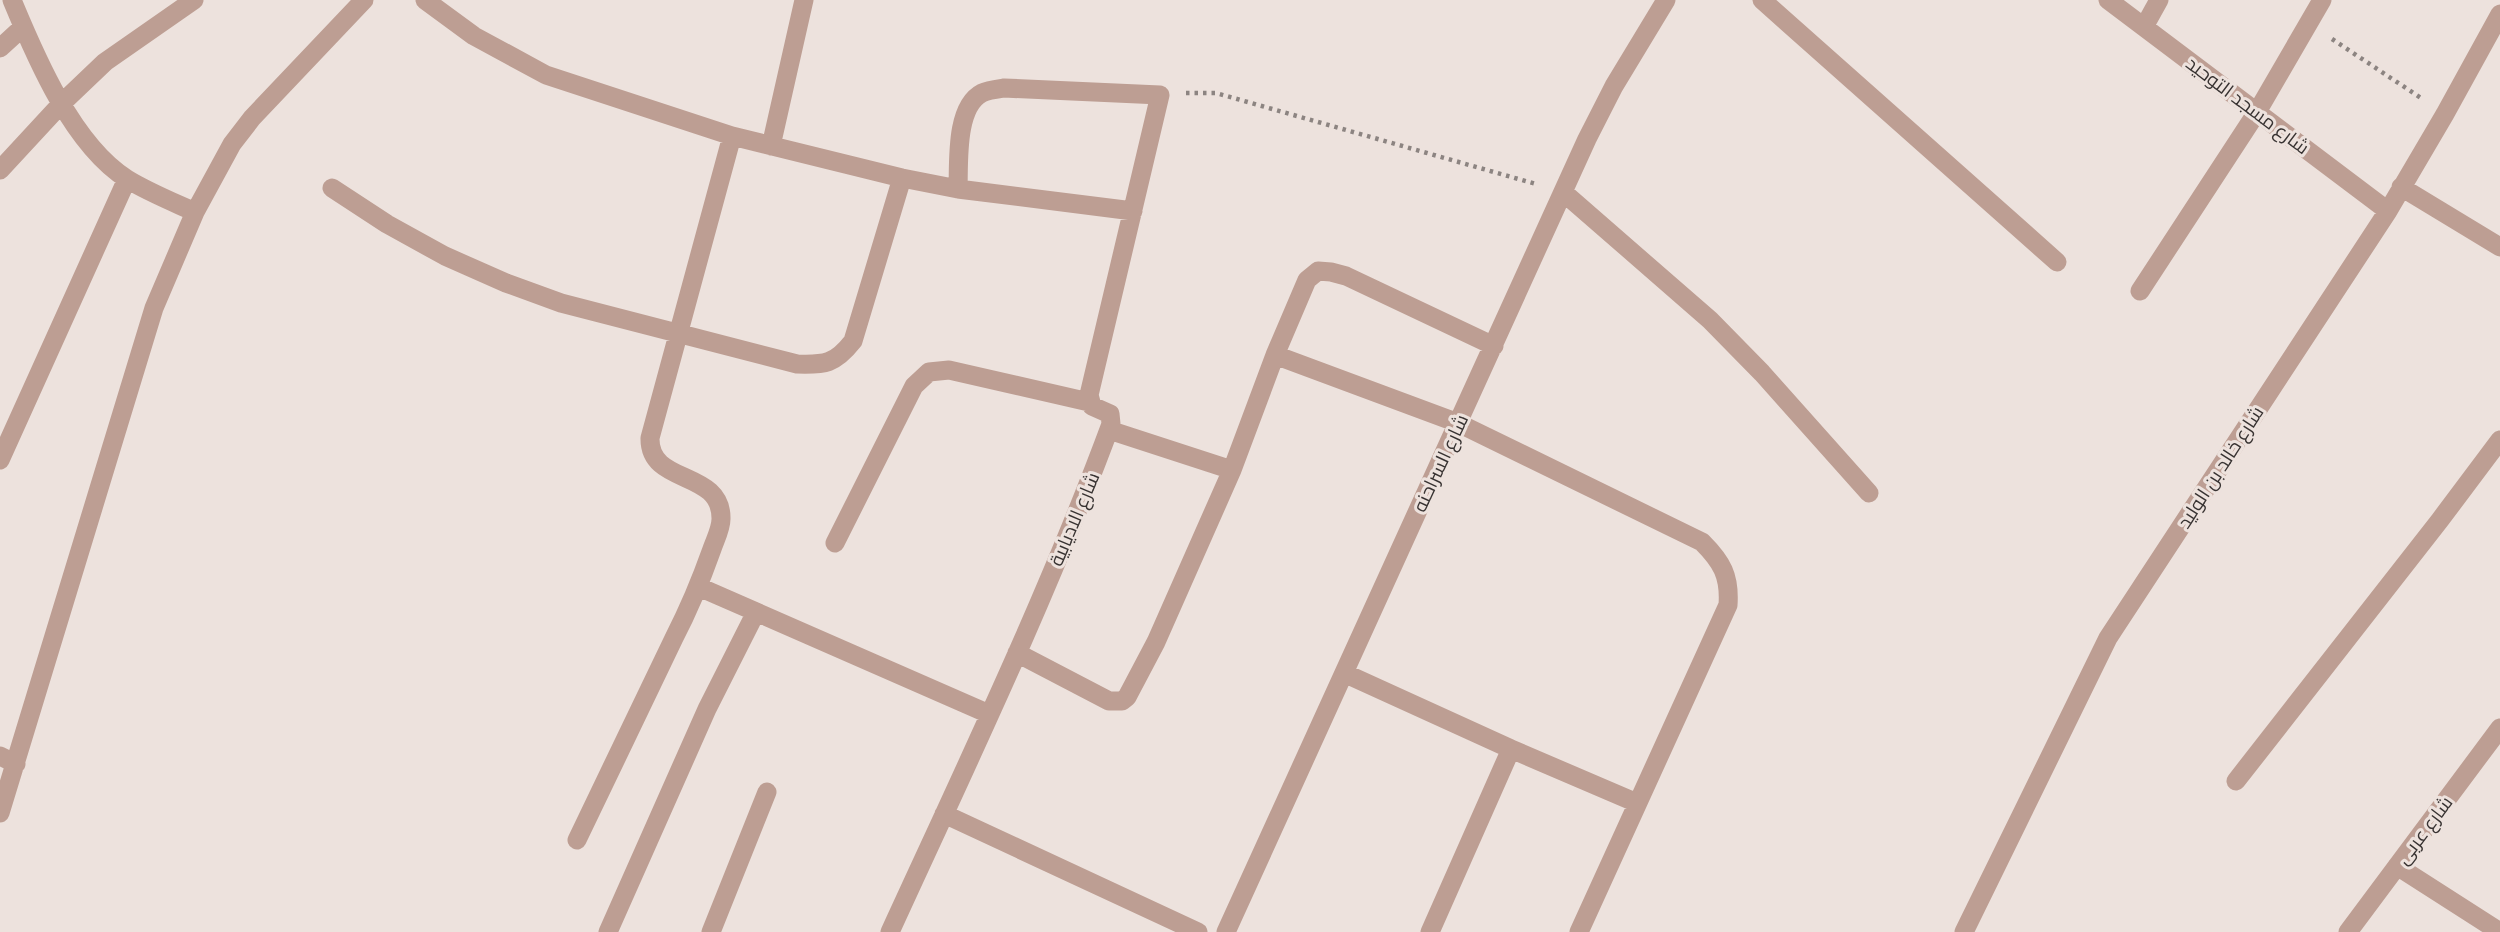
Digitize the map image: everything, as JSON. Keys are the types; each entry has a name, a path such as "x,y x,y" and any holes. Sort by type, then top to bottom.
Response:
{"street":[{"path":"12,0 62,103 84,139 127,179 195,212"},
{"path":"0,170 62,103 105,62 194,0"},
{"path":"0,813 8,760 154,308 195,212 232,144 252,118 365,0"},
{"path":"425,0 474,36 546,75 732,136 958,189 1133,211"},
{"path":"771,146 804,0"},
{"name":"شارع السراحنه","path":"1226,932 1563,192 1614,86 1666,0"},
{"path":"1762,0 2057,262"},
{"name":"شارع مسجد التوحيد","path":"2108,0 2388,211"},
{"path":"2144,27 2160,0"},
{"path":"2140,290 2257,112 2322,0"},
{"name":"شارع خالد بن الوليد","path":"1964,932 2108,638 2388,211 2500,14"},
{"path":"0,48 23,27"},
{"path":"958,189 961,124 975,98 984,92 1004,88 1160,95 1089,402"},
{"path":"577,840 699,587 721,519 719,506 713,495 703,486 657,463 650,449 650,438 732,136"},
{"path":"332,188 387,224 445,256 506,283 561,303 797,364 820,365 840,358 853,341 902,178"},
{"path":"0,460 127,179"},
{"path":"2401,187 2500,247"},
{"path":"1563,192 1710,320 1762,373 1869,493"},
{"path":"1017,653 1109,701 1122,701 1127,697 1156,642 1232,470 1275,355 1307,280 1318,271 1346,276 1493,346"},
{"path":"1275,355 1458,423 1702,542 1715,555 1725,572 1729,587 1728,605 1579,932"},
{"path":"835,543 914,386 929,372 949,370 1089,402 1110,414 1112,420 1109,430 1232,470"},
{"name":"شارع الاديابية","path":"890,932 1017,653 1091,480 1109,430"},
{"path":"2236,781 2500,440"},
{"path":"699,587 989,714"},
{"path":"608,932 707,709 756,612"},
{"path":"1344,673 1637,803"},
{"name":"شارع عربى","path":"2348,932 2500,728"},
{"path":"1430,932 1511,749"},
{"path":"711,932 767,792"},
{"path":"944,814 1198,932"},
{"path":"2398,866 2500,932"}],"path":[{"path":"2309,24 2445,114"},
{"path":"1160,95 1216,93 1563,192"}]}
